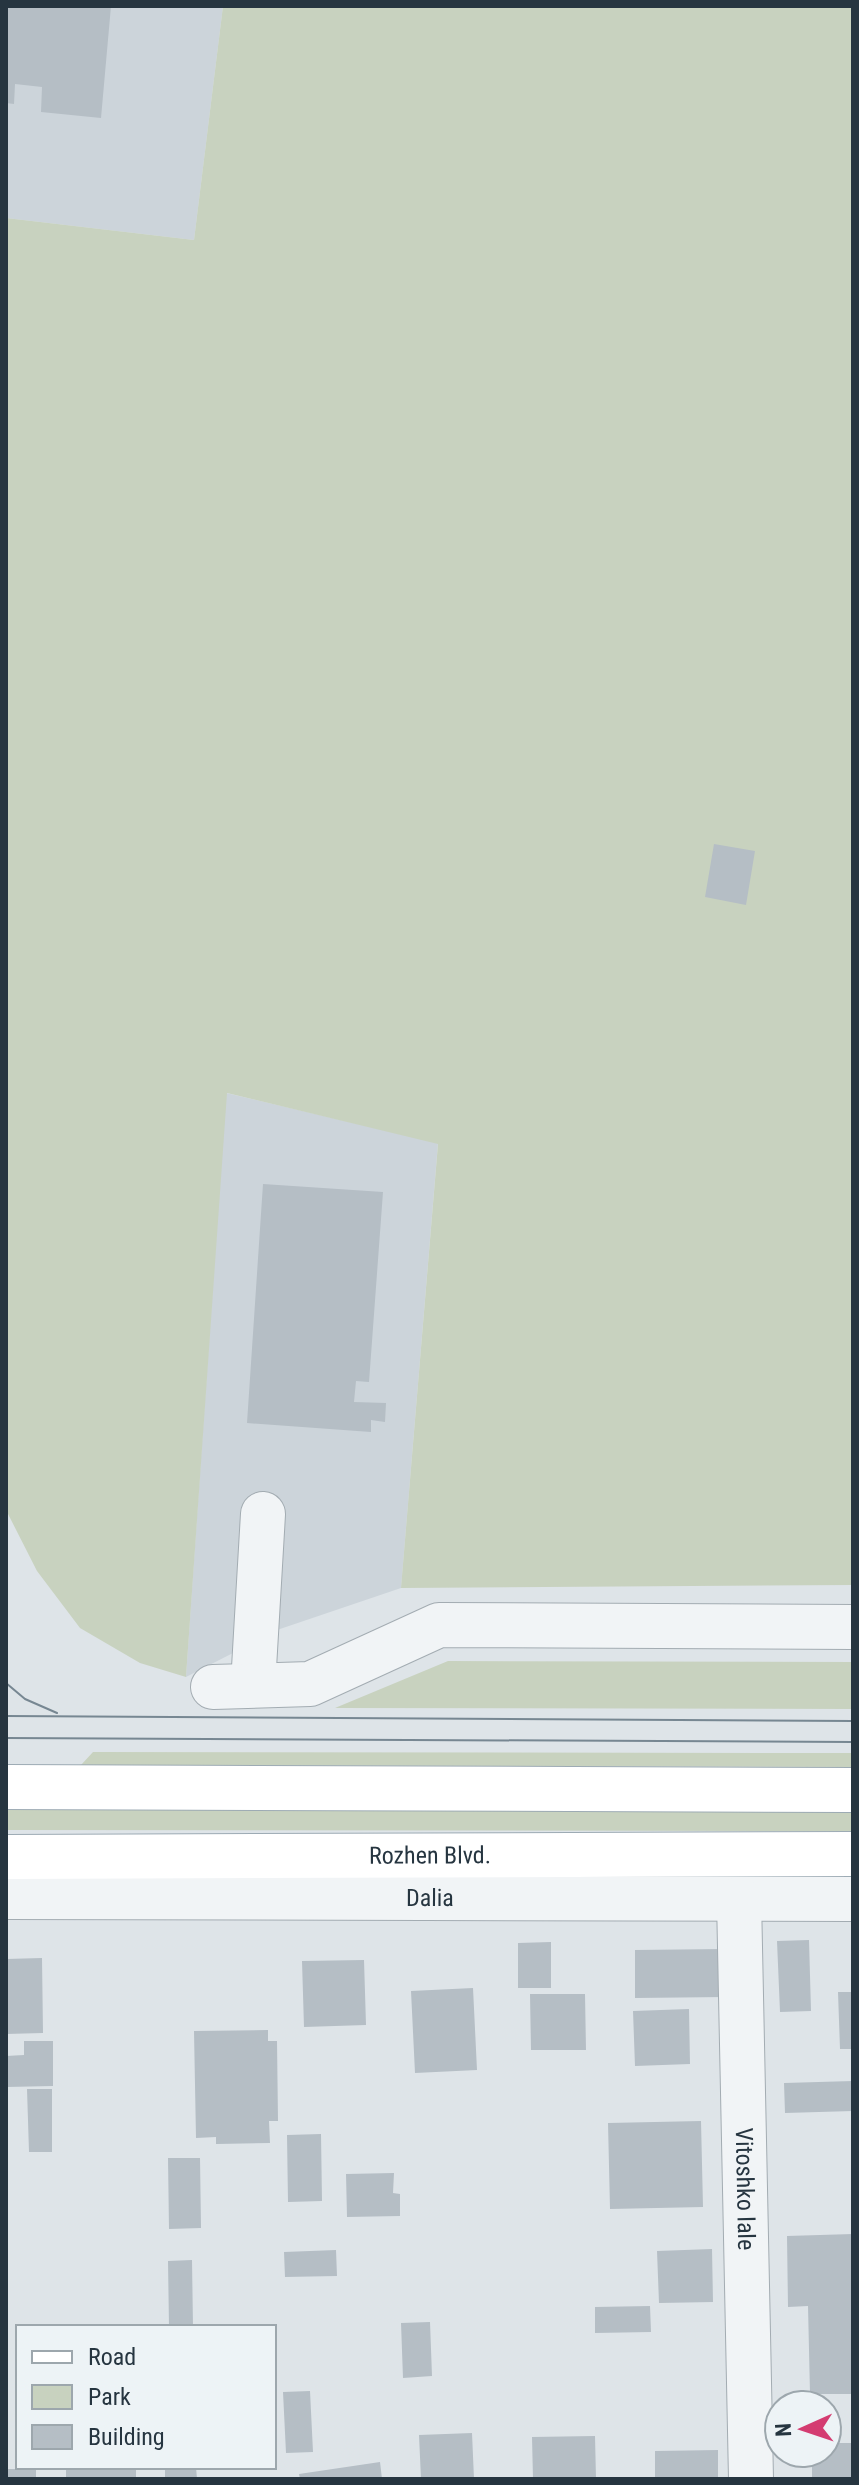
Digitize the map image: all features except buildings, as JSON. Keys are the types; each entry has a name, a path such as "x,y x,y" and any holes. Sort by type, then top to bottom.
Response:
{"main road":[{"path":"6,1787 853,1790"},
{"name":"Rozhen Blvd.","path":"6,1857 853,1854"}],"street":[{"path":"263,1514 233,1686 310,1684 439,1625 853,1627"},
{"name":"Dalia","path":"6,1897 853,1899"},
{"name":"Vitoshko lale","path":"739,1899 751,2479"}],"shaded area":[{"path":"6,6 223,6 194,240 6,218"},
{"path":"226,1093 438,1143 401,1588 280,1629 186,1677"}],"green space":[{"path":"223,6 853,6 853,1585 401,1588 438,1144 227,1093 186,1677 140,1663 80,1628 37,1571 6,1510 6,218 194,240"},
{"path":"448,1661 853,1662 853,1709 335,1708"},
{"path":"93,1752 853,1753 853,1767 81,1765"},
{"path":"853,1809 853,1831 6,1830 6,1810"}],"tram line":[{"path":"6,1683 25,1699 57,1713"},
{"path":"6,1716 853,1721"},
{"path":"6,1738 853,1742"}]}
